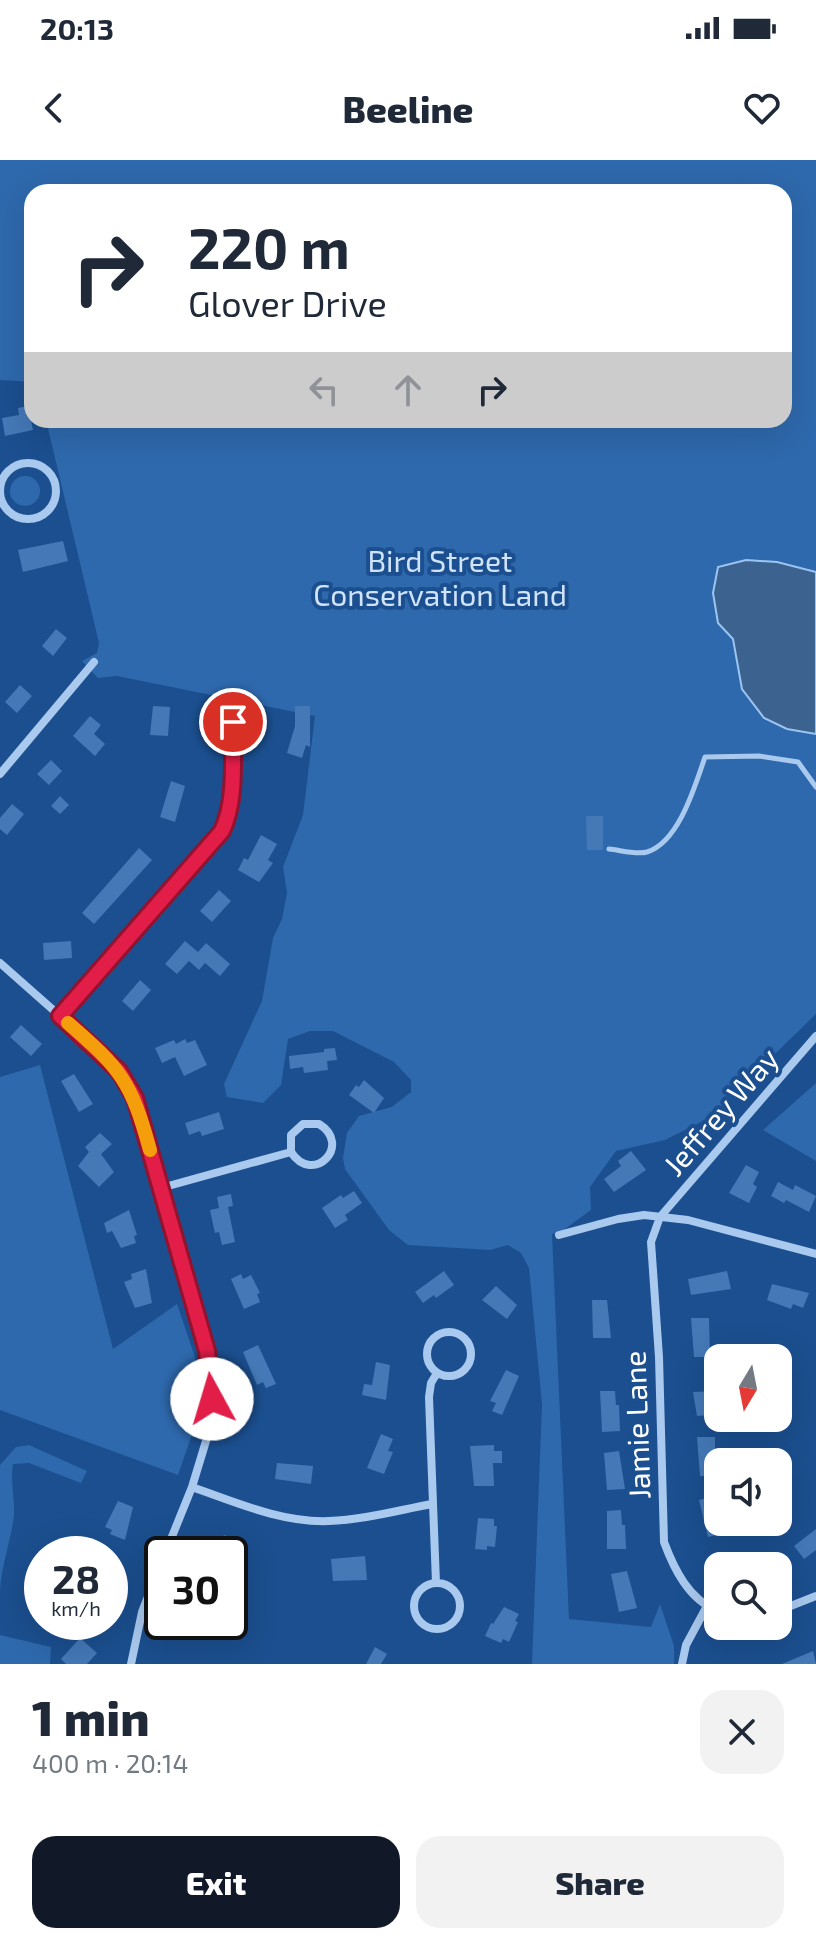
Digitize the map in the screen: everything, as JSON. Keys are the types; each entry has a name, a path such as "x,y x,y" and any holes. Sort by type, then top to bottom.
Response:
{"street":[{"path":"27,463 45,469 55,485 54,503 40,517 23,519 15,516 3,504 0,495 2,477 27,463"},
{"path":"0,774 94,662"},
{"path":"60,1016 222,831 231,798 233,722"},
{"path":"0,963 106,1057 128,1085 140,1112 211,1375 211,1421 192,1487 172,1536"},
{"name":"Jeffrey Way","path":"660,1217 816,1036"},
{"path":"303,1124 319,1124 331,1136 331,1152 319,1164 302,1164 291,1152 291,1135 303,1124"},
{"path":"161,1188 291,1152"},
{"path":"559,1235 644,1215 688,1220 816,1254"},
{"name":"Jamie Lane","path":"660,1217 651,1242 659,1357 664,1542 679,1575 704,1603"},
{"path":"444,1333 461,1336 470,1350 467,1366 454,1376 437,1373 427,1359 430,1343 444,1333"},
{"path":"436,1583 429,1397 431,1383 437,1373"},
{"path":"192,1487 277,1514 311,1521 342,1520 432,1504"},
{"path":"436,1583 453,1589 460,1605 454,1622 438,1629 421,1623 414,1607 420,1591 436,1583"},
{"path":"792,1605 816,1596"},
{"path":"131,1664 144,1607"},
{"path":"682,1664 686,1645 704,1612"}],"lane":[{"path":"609,849 644,853 663,844 687,806 705,757 759,756 798,762 816,787"}],"green space":[{"name":"Bird Street Conservation Land","path":"0,160 816,160 816,1014 709,1118 665,1140 616,1151 590,1187 591,1210 562,1231 552,1234 569,1619 651,1627 660,1604 674,1646 674,1664 532,1664 542,1404 529,1268 521,1253 508,1245 490,1250 408,1245 389,1230 345,1169 343,1158 347,1133 359,1116 392,1107 411,1092 411,1080 394,1062 333,1031 310,1031 288,1039 281,1085 263,1103 227,1097 224,1084 262,1001 273,938 282,919 287,893 283,867 303,815 315,716 117,676 98,678 82,661 97,653 99,643 48,428 792,428 792,184 24,184 24,382 0,380"},
{"path":"25,476 36,480 40,491 36,502 25,506 14,502 10,491 14,480"},
{"path":"40,1065 113,1349 177,1304 195,1357 196,1423 178,1475 0,1410 0,1077"},
{"path":"816,1083 816,1161 763,1130"},
{"path":"29,1445 87,1471 81,1483 29,1463 13,1464 14,1515 0,1592 0,1465 16,1447"},
{"path":"0,1635 51,1647 50,1664 0,1664"}],"shaded area":[{"path":"746,560 777,562 816,572 816,734 787,729 764,718 742,689 733,639 718,623 713,593 718,567"}],"building":[{"path":"24,407 24,428 33,430 5,436 2,418 19,415 18,408"},
{"path":"63,541 68,561 23,572 18,550"},
{"path":"56,629 67,638 53,656 42,646"},
{"path":"20,685 32,696 17,713 5,702"},
{"path":"153,706 170,707 168,736 150,735"},
{"path":"295,706 310,706 310,747 306,745 302,758 287,753 295,726"},
{"path":"90,716 101,725 94,734 105,744 95,756 73,736"},
{"path":"51,760 62,771 49,785 37,774"},
{"path":"171,781 185,786 175,822 160,817"},
{"path":"60,796 69,805 60,814 51,806"},
{"path":"12,804 24,814 7,835 0,829 0,818"},
{"path":"586,816 603,816 603,850 587,850"},
{"path":"261,835 277,844 268,860 273,863 259,882 238,870 244,858 248,860"},
{"path":"139,848 152,860 94,924 82,913"},
{"path":"219,890 231,901 212,922 200,911"},
{"path":"71,941 72,958 44,960 43,943"},
{"path":"185,941 198,952 206,943 230,964 220,976 205,963 199,970 189,961 177,974 165,964"},
{"path":"140,980 151,990 133,1011 122,1001"},
{"path":"21,1025 42,1044 31,1056 10,1037"},
{"path":"185,1039 187,1043 195,1040 207,1065 184,1076 175,1057 162,1063 155,1048"},
{"path":"335,1048 337,1060 327,1061 328,1070 304,1073 303,1067 290,1069 289,1056"},
{"path":"74,1074 93,1104 79,1112 61,1081"},
{"path":"364,1080 384,1098 374,1113 349,1095"},
{"path":"219,1112 224,1129 202,1136 200,1131 189,1135 185,1123"},
{"path":"100,1133 112,1144 101,1154 114,1172 99,1187 78,1166 89,1152 85,1147"},
{"path":"631,1151 646,1170 614,1192 604,1179 621,1166 618,1161"},
{"path":"746,1165 759,1172 753,1184 757,1187 749,1203 729,1193"},
{"path":"778,1182 793,1190 795,1185 816,1196 809,1212 771,1196"},
{"path":"354,1191 362,1203 345,1215 348,1220 335,1228 322,1208 341,1195 343,1198"},
{"path":"231,1194 233,1206 228,1207 235,1242 222,1245 219,1232 215,1233 210,1210 219,1208 217,1197"},
{"path":"129,1210 137,1235 134,1236 136,1243 121,1248 112,1231 107,1233 104,1223"},
{"path":"146,1269 152,1303 135,1308 124,1282 132,1279 131,1274"},
{"path":"444,1271 454,1285 423,1303 415,1292"},
{"path":"727,1271 731,1289 691,1295 688,1279"},
{"path":"241,1274 243,1279 251,1275 260,1293 257,1294 260,1302 244,1309 231,1279"},
{"path":"772,1284 809,1293 803,1308 793,1304 791,1309 767,1300"},
{"path":"496,1286 517,1305 507,1319 482,1300"},
{"path":"592,1300 607,1300 611,1338 593,1338"},
{"path":"691,1318 709,1318 710,1344 704,1344 704,1357 694,1357"},
{"path":"258,1345 276,1384 266,1388 263,1382 257,1385 243,1352"},
{"path":"376,1362 390,1365 386,1400 362,1395 364,1384 372,1385"},
{"path":"506,1370 519,1376 502,1415 492,1411 496,1403 490,1401"},
{"path":"600,1391 615,1391 620,1431 602,1432"},
{"path":"693,1392 704,1392 704,1415 697,1416"},
{"path":"381,1434 393,1439 388,1451 393,1452 384,1474 367,1468"},
{"path":"697,1437 715,1437 715,1448 704,1448 704,1476 700,1476"},
{"path":"494,1445 494,1451 502,1451 502,1463 493,1463 494,1486 474,1486 470,1446"},
{"path":"619,1451 625,1489 607,1490 604,1453"},
{"path":"277,1463 313,1466 311,1484 275,1479"},
{"path":"704,1499 704,1521 699,1500"},
{"path":"118,1501 133,1507 126,1536 110,1534 112,1530 105,1527"},
{"path":"621,1510 626,1549 607,1549 607,1511"},
{"path":"478,1518 494,1519 494,1526 497,1526 495,1547 475,1549"},
{"path":"816,1529 816,1550 804,1559 794,1546"},
{"path":"365,1556 367,1580 333,1581 331,1559"},
{"path":"627,1571 637,1608 619,1612 611,1574"},
{"path":"504,1607 519,1614 509,1642 503,1639 501,1643 485,1636"},
{"path":"78,1640 97,1653 87,1664 66,1664 61,1659"},
{"path":"375,1647 387,1654 381,1664 366,1664"},
{"path":"813,1651 816,1664 782,1664"}],"slow traffic":[{"path":"68,1023 119,1071 135,1098 150,1150"}],"route":[{"path":"212,1399 207,1351 135,1098 119,1071 60,1016 222,831 231,798 233,722"}]}
